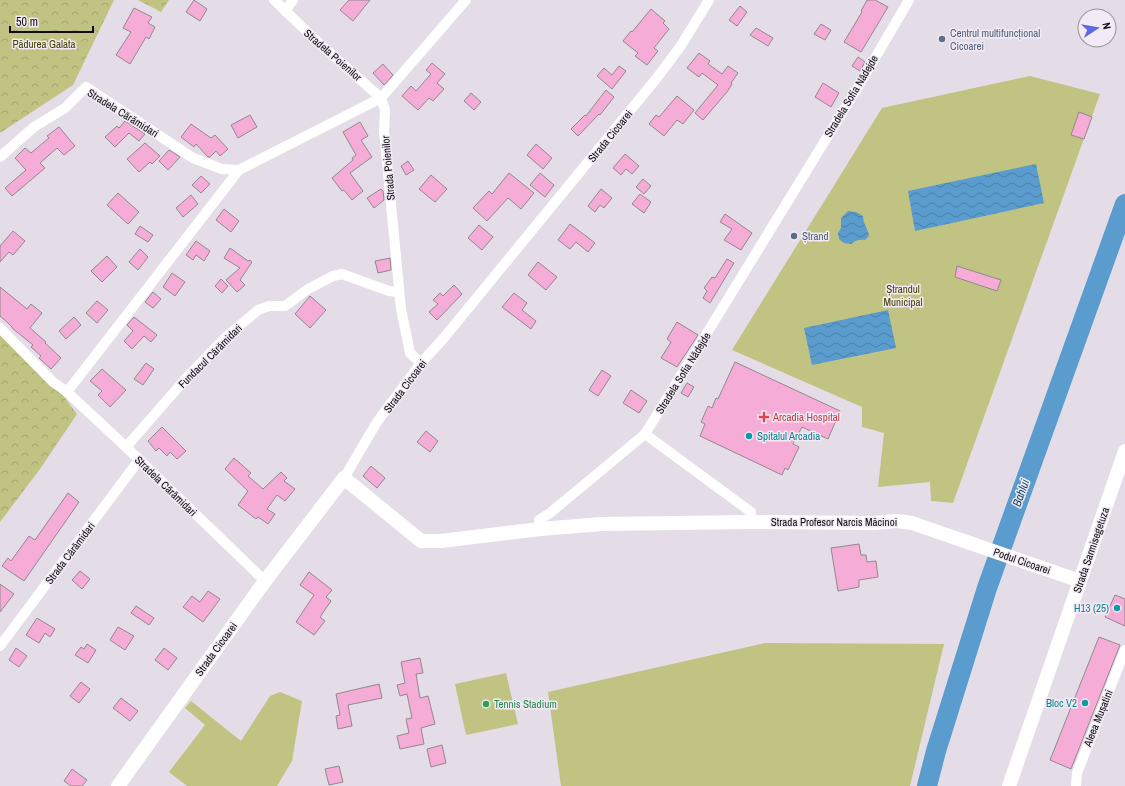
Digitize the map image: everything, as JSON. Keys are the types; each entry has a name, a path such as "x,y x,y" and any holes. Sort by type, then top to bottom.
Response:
{"street":[{"name":"Stradela Poienilor","path":"274,0 321,45 381,98"},
{"path":"285,11 293,0"},
{"path":"66,392 239,170 381,98 466,0"},
{"name":"Strada Cicoarei","path":"118,786 265,581 344,478 377,422 421,363 443,339 656,79 680,47 709,0"},
{"name":"Stradela Sofia Nădejde","path":"540,529 539,520 550,513 645,434 909,0"},
{"name":"Stradela Cărămidari","path":"0,158 34,127 65,108 86,87 194,158 222,169 239,170"},
{"name":"Strada Poienilor","path":"381,98 385,110 384,131 401,309 410,353 421,363"},
{"name":"Fundacul Cărămidari","path":"126,447 210,353 226,337 258,310 269,306 285,306 308,289 333,276 342,274 389,291 399,292"},
{"name":"Stradela Cărămidari","path":"0,328 53,382 126,447 265,581"},
{"path":"645,434 751,512 749,522"},
{"name":"Strada Sarmisegetuza","path":"1009,786 1125,451"},
{"name":"Strada Cărămidari","path":"0,646 139,460"},
{"path":"344,478 421,541 441,541 540,529"},
{"name":"Strada Profesor Narcis Măcinoi","path":"540,529 602,524 897,522 912,523 964,541"},
{"name":"Podul Cicoarei","path":"964,541 1080,581"},
{"name":"Aleea Mușatini","path":"1076,786 1076,773 1125,650"}],"green space":[{"name":"Pădurea Galata","path":"0,0 114,0 73,85 0,133"},
{"path":"138,0 169,0 161,12"},
{"name":"Ștrandul Municipal","path":"1030,76 1100,94 953,503 931,501 930,482 878,487 884,433 862,427 862,407 732,350 882,108"},
{"path":"0,334 53,382 77,414 40,469 0,522"},
{"path":"765,643 944,644 910,786 561,786 548,692"},
{"name":"Tennis Stadium","path":"506,673 518,724 466,735 455,684"},
{"path":"280,692 302,701 292,761 277,786 187,786 169,772 205,725 185,708 191,701 241,741 270,696"}],"water":[{"path":"1036,164 1044,203 915,231 908,191"},
{"path":"848,211 856,212 863,216 869,236 865,240 858,240 851,244 844,243 839,239 838,233 841,228 841,218"},
{"path":"888,310 896,348 812,365 804,328"}],"building":[{"path":"194,0 207,9 200,21 186,12"},
{"path":"349,0 370,0 353,21 340,10"},
{"path":"867,0 875,0 888,7 861,52 844,42 862,12 861,11"},
{"path":"740,6 747,12 737,26 729,20"},
{"path":"134,8 152,17 148,23 155,27 149,39 146,37 130,64 116,55 131,32 123,28"},
{"path":"651,9 665,21 663,23 669,29 654,48 658,51 647,65 635,56 638,53 623,41"},
{"path":"821,24 831,30 825,40 814,34"},
{"path":"756,28 773,38 768,46 750,35"},
{"path":"699,53 710,61 708,64 722,74 728,66 738,73 727,92 703,120 695,113 718,85 702,73 699,77 687,68"},
{"path":"858,57 865,62 860,71 852,66"},
{"path":"432,63 445,74 437,83 444,89 433,101 429,98 418,110 402,96 411,86 416,91 431,74 426,70"},
{"path":"383,64 393,75 384,85 373,73"},
{"path":"619,66 626,71 612,89 597,76 604,68 612,75"},
{"path":"823,83 839,93 831,107 815,97"},
{"path":"606,90 614,97 600,115 599,114 578,136 571,129 585,115 586,116"},
{"path":"471,93 481,102 474,110 464,101"},
{"path":"677,96 694,110 683,124 677,120 664,136 649,124 656,115 659,117"},
{"path":"1079,112 1092,117 1084,139 1071,135"},
{"path":"250,115 257,127 238,138 231,125"},
{"path":"125,121 145,134 139,141 129,133 115,147 105,137 117,126 119,128"},
{"path":"360,122 368,136 361,140 372,157 350,173 363,191 352,200 344,190 342,191 332,178 353,160 352,158 356,155 343,132"},
{"path":"191,124 211,138 215,135 228,149 220,156 216,151 208,157 196,144 194,147 181,137"},
{"path":"59,127 75,146 64,155 57,148 40,163 45,168 12,196 5,188 26,170 15,158 25,148 31,153 49,138 47,136"},
{"path":"145,143 160,156 152,164 150,162 139,172 127,159"},
{"path":"536,144 552,158 543,169 527,155"},
{"path":"169,150 180,157 168,170 159,161"},
{"path":"625,154 639,166 632,174 626,169 621,175 613,168"},
{"path":"408,161 414,170 406,175 401,166"},
{"path":"509,173 534,193 521,209 508,198 487,221 473,208 489,191 492,194"},
{"path":"540,173 554,185 545,197 530,185"},
{"path":"431,175 447,189 435,202 419,189"},
{"path":"201,176 210,184 201,193 192,185"},
{"path":"643,179 651,186 644,194 636,187"},
{"path":"381,189 383,191 384,200 374,208 367,198"},
{"path":"601,189 612,198 604,208 600,205 595,212 588,206"},
{"path":"118,193 139,212 128,224 107,205"},
{"path":"640,194 651,202 644,213 632,204"},
{"path":"191,195 198,204 183,217 176,208"},
{"path":"224,209 239,221 231,232 216,220"},
{"path":"725,214 752,233 741,250 724,240 732,229 720,222"},
{"path":"570,224 595,243 588,252 576,242 570,249 558,240"},
{"path":"479,225 493,237 482,250 468,238"},
{"path":"140,226 153,235 148,242 135,234"},
{"path":"13,231 25,241 13,255 9,252 0,262 0,246"},
{"path":"196,241 210,251 204,261 196,255 193,260 186,255"},
{"path":"230,248 248,261 250,260 252,262 240,280 245,285 237,292 226,280 240,268 224,258"},
{"path":"140,249 148,257 138,270 129,262"},
{"path":"107,256 117,267 102,282 91,271"},
{"path":"390,258 391,270 378,273 375,261"},
{"path":"727,259 734,263 710,303 703,298 707,291 704,288 712,277 715,278"},
{"path":"538,262 557,277 546,290 528,275"},
{"path":"957,266 1001,280 997,291 955,277"},
{"path":"172,273 185,282 175,296 163,287"},
{"path":"221,279 228,286 222,293 215,286"},
{"path":"454,285 462,294 437,320 429,312 438,304 433,300 440,293 443,296"},
{"path":"0,287 27,309 31,304 42,313 30,328 61,358 51,369 39,358 41,356 31,347 33,345 0,316"},
{"path":"153,292 161,299 153,308 145,302"},
{"path":"514,293 527,303 522,310 536,321 531,329 502,307"},
{"path":"310,296 326,310 310,328 295,314"},
{"path":"97,301 108,310 97,323 86,313"},
{"path":"74,317 81,325 66,339 59,331"},
{"path":"134,317 157,335 151,342 144,336 132,349 124,341 133,331 127,325"},
{"path":"677,322 698,335 677,367 661,358 671,342 667,339"},
{"path":"735,362 840,411 828,439 802,427 793,444 799,447 788,470 785,468 782,475 700,436 705,424 701,422 708,406 712,408 716,398 718,399"},
{"path":"146,363 154,369 143,385 134,379"},
{"path":"102,369 126,390 110,407 98,395 102,391 90,381"},
{"path":"602,370 611,376 598,396 589,390"},
{"path":"687,383 694,387 688,397 681,393"},
{"path":"631,390 647,401 639,413 623,403"},
{"path":"162,427 186,451 177,459 170,452 167,456 159,448 156,451 148,441"},
{"path":"426,431 438,441 430,452 417,442"},
{"path":"234,458 251,473 248,476 263,489 281,472 287,478 284,481 295,489 285,501 277,495 267,509 275,514 268,524 258,517 256,519 238,505 248,491 225,469"},
{"path":"371,466 385,478 377,488 363,476"},
{"path":"68,493 79,502 24,581 2,566 8,558 11,561 29,536 35,540"},
{"path":"859,544 861,555 866,555 867,562 876,561 878,577 859,580 859,587 838,591 831,548"},
{"path":"80,571 90,579 82,589 72,580"},
{"path":"309,572 332,590 326,597 331,601 320,617 325,621 314,635 296,622 314,595 300,585"},
{"path":"0,584 14,594 0,612"},
{"path":"208,591 220,599 203,622 183,607 192,596 200,602"},
{"name":"H13 (25)","path":"1115,595 1125,599 1125,626 1105,617"},
{"path":"136,606 154,618 149,625 131,613"},
{"path":"37,618 55,629 50,637 45,633 39,643 26,635"},
{"path":"118,627 134,636 125,650 110,640"},
{"name":"Bloc V2","path":"1099,637 1120,645 1071,769 1050,760"},
{"path":"87,644 96,650 88,663 75,655 81,647 84,649"},
{"path":"16,648 27,656 19,667 9,660"},
{"path":"164,648 177,658 168,670 155,660"},
{"path":"420,658 423,673 416,674 420,698 428,696 435,724 421,728 424,744 400,749 397,736 409,733 406,719 412,718 407,694 400,696 397,685 405,683 401,662"},
{"path":"81,682 90,689 79,703 70,696"},
{"path":"379,684 382,698 348,705 352,726 338,729 336,716 340,715 336,694"},
{"path":"121,698 138,711 130,721 113,708"},
{"path":"442,745 446,763 431,767 427,749"},
{"path":"339,766 343,782 329,785 325,769"},
{"path":"72,769 87,780 82,786 71,786 64,781"}],"waterway":[{"name":"Bahlui","path":"927,786 936,751 987,588 1125,204"}],"place":[{"name":"Centrul multifuncțional Cicoarei","path":"942,39"},
{"name":"Ștrand","path":"794,236"},
{"name":"Arcadia Hospital","path":"764,417"},
{"name":"Spitalul Arcadia","path":"749,436"},
{"name":"H13 (25)","path":"1117,608"},
{"name":"Bloc V2","path":"1085,703"},
{"name":"Tennis Stadium","path":"486,704"}]}
